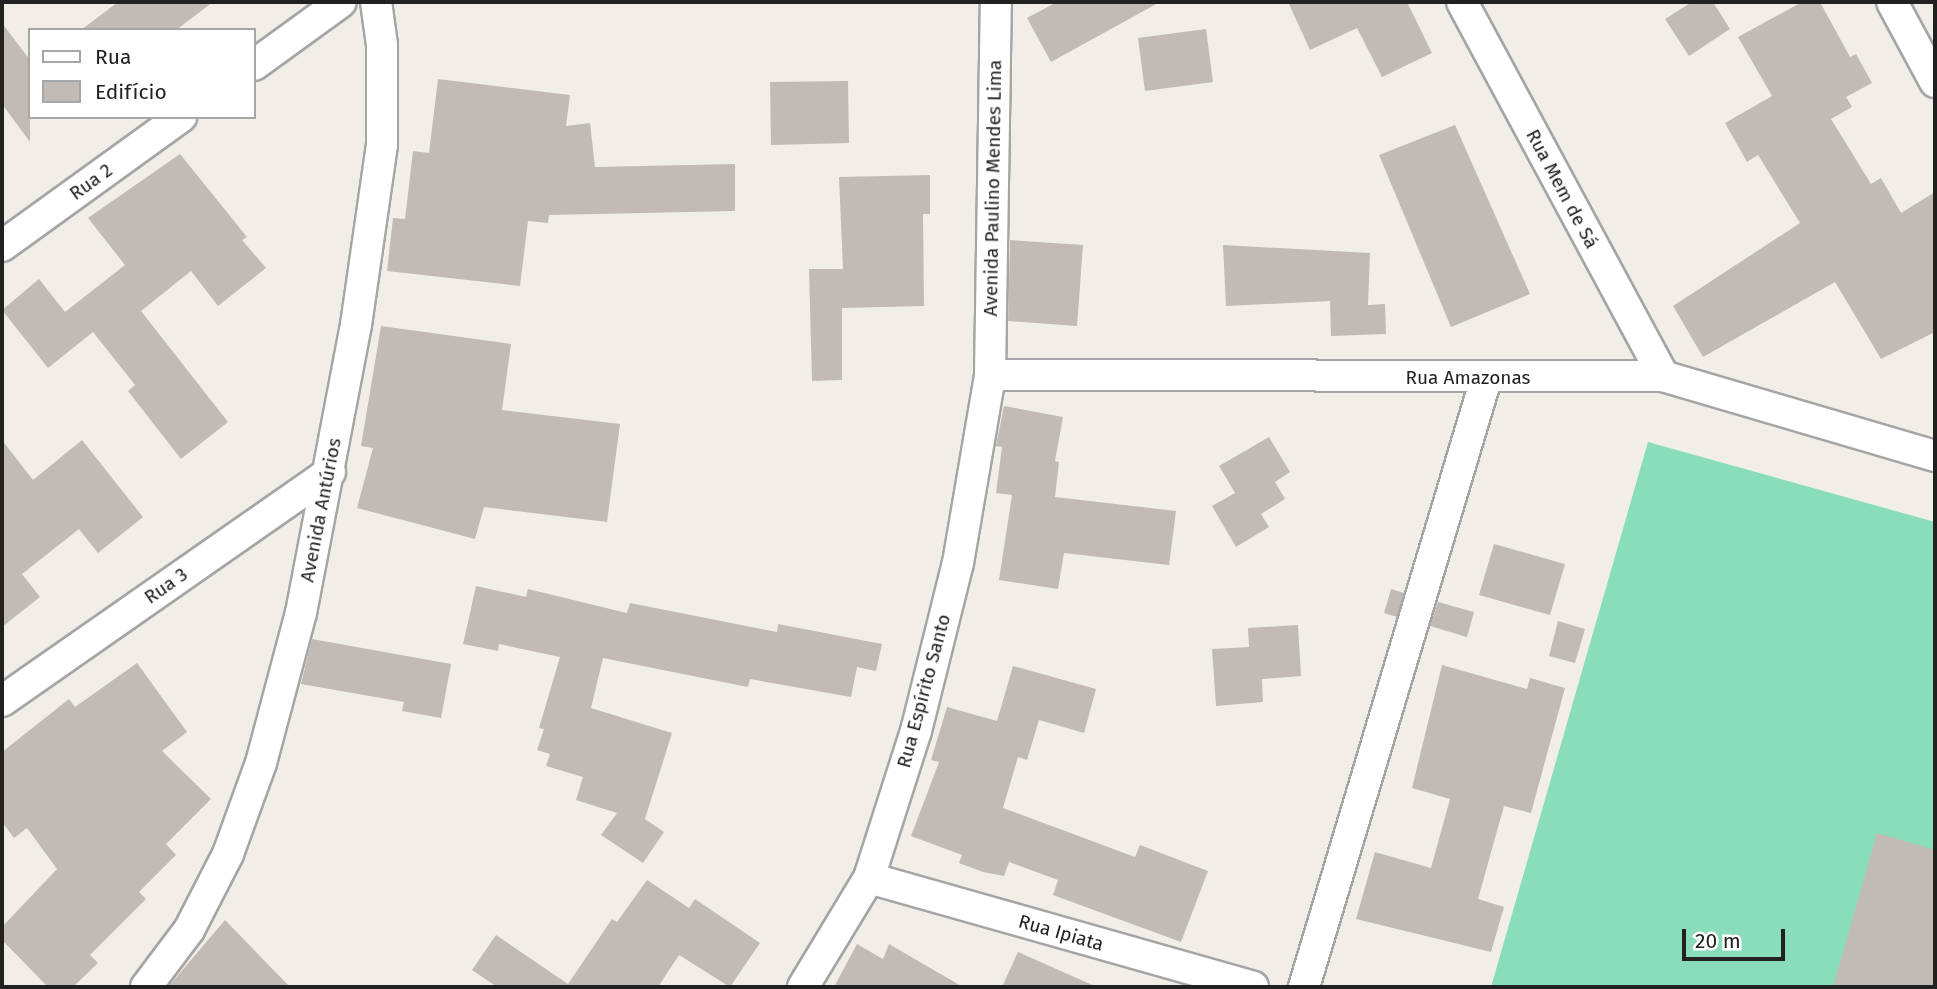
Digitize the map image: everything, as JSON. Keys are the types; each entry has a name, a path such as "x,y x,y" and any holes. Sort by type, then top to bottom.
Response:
{"street":[{"path":"256,64 341,2"},
{"name":"Avenida Antúrios","path":"146,987 189,930 238,828 261,763 301,613 330,472 382,145 382,45 376,2"},
{"name":"Avenida Paulino Mendes Lima","path":"990,375 996,2"},
{"name":"Rua Mem de Sá","path":"1462,2 1663,376"},
{"path":"1892,2 1935,82"},
{"name":"Rua 2","path":"2,246 178,119"},
{"name":"Rua Amazonas","path":"990,375 1486,379 1663,376 1935,456"},
{"name":"Rua Espírito Santo","path":"803,987 869,878 916,731 958,563 990,375"},
{"path":"1304,987 1486,379"},
{"name":"Rua 3","path":"2,701 330,472"},
{"name":"Rua Ipiata","path":"869,878 1220,983 1252,987"}],"green space":[{"path":"1648,442 1935,522 1935,987 1491,987"}],"building":[{"path":"118,2 213,2 179,28 84,28"},
{"path":"1057,2 1160,2 1051,62 1027,18"},
{"path":"1288,2 1413,2 1408,4 1432,53 1382,77 1357,28 1310,50"},
{"path":"1692,2 1713,2 1730,29 1689,56 1665,19"},
{"path":"1802,2 1820,2 1850,57 1856,54 1872,83 1846,97 1852,107 1831,119 1871,184 1881,178 1901,213 1935,192 1935,332 1881,359 1835,282 1703,357 1673,306 1800,223 1758,155 1747,162 1725,123 1772,96 1738,37"},
{"path":"2,23 28,57 30,142 2,104"},
{"path":"1206,29 1213,82 1145,91 1138,38"},
{"path":"438,79 570,95 566,126 590,123 595,167 735,164 735,211 549,215 548,223 528,221 520,286 387,271 393,218 405,219 413,151 429,153"},
{"path":"848,81 849,143 771,145 770,82"},
{"path":"1455,125 1530,294 1451,327 1379,155"},
{"path":"180,154 247,237 242,240 266,268 218,306 191,271 141,311 228,422 181,459 128,391 135,385 93,332 48,368 2,310 39,279 65,312 125,265 88,218"},
{"path":"930,175 930,214 923,214 924,306 842,308 842,380 812,381 809,269 843,269 839,177"},
{"path":"1010,240 1083,245 1077,326 1008,321"},
{"path":"1223,245 1370,253 1368,305 1385,304 1386,334 1331,336 1330,301 1226,306"},
{"path":"381,326 511,344 502,410 620,424 607,522 484,507 475,539 357,508 373,448 361,446"},
{"path":"1004,406 1063,417 1055,461 1059,462 1055,497 1176,511 1169,565 1064,553 1058,589 999,580 1012,495 996,493 1002,447 996,446"},
{"path":"1269,437 1290,472 1275,482 1285,499 1261,514 1269,527 1236,547 1212,506 1235,493 1219,466"},
{"path":"2,440 33,480 82,440 143,517 98,553 79,529 22,574 40,597 2,627"},
{"path":"1494,544 1565,564 1550,615 1479,595"},
{"path":"476,586 526,597 528,589 627,613 630,603 777,632 778,624 882,644 876,671 857,667 851,697 750,679 748,687 603,658 591,708 672,733 645,819 664,832 643,863 601,835 617,813 576,800 583,777 546,766 550,754 537,750 544,729 539,728 560,657 499,644 498,651 463,644"},
{"path":"1391,589 1404,593 1397,617 1384,613"},
{"path":"1438,602 1474,612 1467,637 1430,626"},
{"path":"1558,621 1585,629 1575,663 1549,656"},
{"path":"1298,625 1301,676 1262,679 1263,702 1216,706 1212,649 1249,647 1248,628"},
{"path":"312,639 451,664 441,718 402,711 404,702 301,684"},
{"path":"137,663 187,732 162,751 211,799 166,844 176,855 139,892 146,899 90,955 98,963 73,987 48,987 2,940 2,927 57,869 27,828 14,838 2,822 2,752 69,699 75,707"},
{"path":"1442,665 1527,689 1530,678 1565,688 1531,813 1504,806 1478,899 1504,907 1491,952 1356,919 1375,852 1431,868 1450,799 1412,788"},
{"path":"1013,666 1096,689 1084,733 1039,720 1027,760 1018,757 1003,808 1135,857 1140,845 1208,871 1181,942 1053,895 1058,880 1009,862 1004,876 983,872 959,863 962,855 911,836 939,762 931,760 947,707 997,721"},
{"path":"1877,833 1935,850 1935,987 1833,987"},
{"path":"647,880 689,908 695,899 760,943 730,987 679,955 658,987 497,987 472,970 496,935 568,984 612,919 617,922"},
{"path":"225,920 290,987 168,987"},
{"path":"857,944 883,959 889,944 963,987 834,987"},
{"path":"1018,952 1097,987 1002,987"}]}
